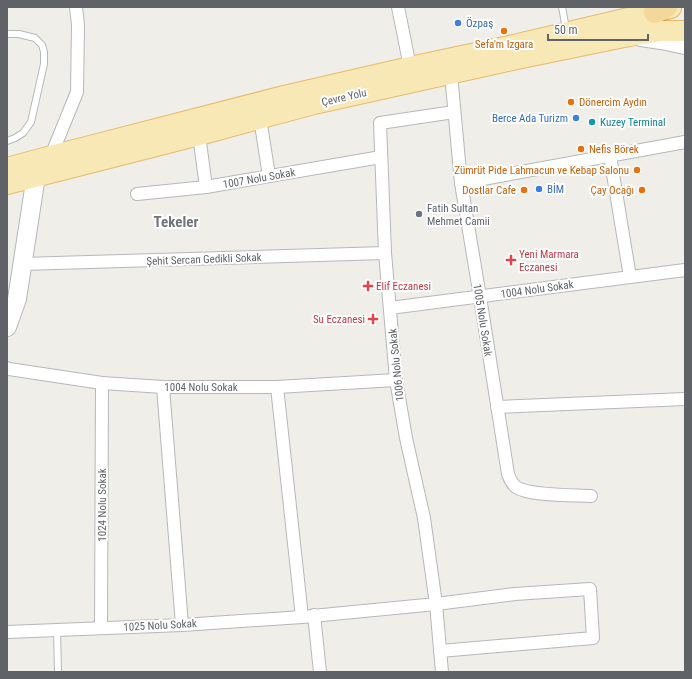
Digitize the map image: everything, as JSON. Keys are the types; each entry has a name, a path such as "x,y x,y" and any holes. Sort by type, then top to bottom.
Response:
{"main road":[{"name":"Çevre Yolu","path":"7,168 284,96 509,46 665,9"},
{"name":"Çevre Yolu","path":"7,184 314,104 629,36 661,31 685,31"}],"street":[{"path":"7,327 18,299 36,176 51,156 78,92 78,25 76,7"},
{"path":"398,7 410,67"},
{"path":"629,36 685,45"},
{"name":"1005 Nolu Sokak","path":"451,74 461,183 508,474 511,482 523,491 591,496"},
{"name":"1006 Nolu Sokak","path":"442,672 436,604 424,518 406,438 396,380 384,253 380,123 454,112"},
{"path":"260,118 269,176"},
{"path":"199,135 206,187"},
{"path":"461,183 685,142"},
{"path":"610,156 630,277"},
{"name":"1007 Nolu Sokak","path":"137,194 206,187 381,157"},
{"name":"Şehit Sercan Gedikli Sokak","path":"23,264 384,253"},
{"name":"1004 Nolu Sokak","path":"390,308 685,270"},
{"name":"1004 Nolu Sokak","path":"7,368 9,370 102,383 163,387 277,388 396,380"},
{"name":"1024 Nolu Sokak","path":"102,383 102,628"},
{"path":"163,387 182,625"},
{"path":"277,388 308,616 320,672"},
{"path":"497,407 685,399"},
{"name":"1025 Nolu Sokak","path":"7,632 182,625 308,616 436,604 515,594 590,589 593,638 440,651"}],"lane":[{"path":"562,7 567,32"},
{"path":"7,34 19,34 34,38 42,46 44,52 44,64 31,122 23,133 7,141"},
{"path":"57,630 58,672"}],"place":[{"name":"Özpaş","path":"458,23"},
{"name":"Sefa'm Izgara","path":"504,31"},
{"name":"Dönercim Aydın","path":"571,102"},
{"name":"Berce Ada Turizm","path":"576,118"},
{"name":"Kuzey Terminal","path":"592,122"},
{"name":"Nefis Börek","path":"581,149"},
{"name":"Zümrüt Pide Lahmacun ve Kebap Salonu","path":"637,170"},
{"name":"BİM","path":"539,189"},
{"name":"Dostlar Cafe","path":"524,190"},
{"name":"Çay Ocağı","path":"642,190"},
{"name":"Fatih Sultan Mehmet Camii","path":"419,214"},
{"name":"Yeni Marmara Eczanesi","path":"511,260"},
{"name":"Elif Eczanesi","path":"368,286"},
{"name":"Su Eczanesi","path":"373,319"}],"district":[{"name":"Tekeler","path":"176,222"}]}
